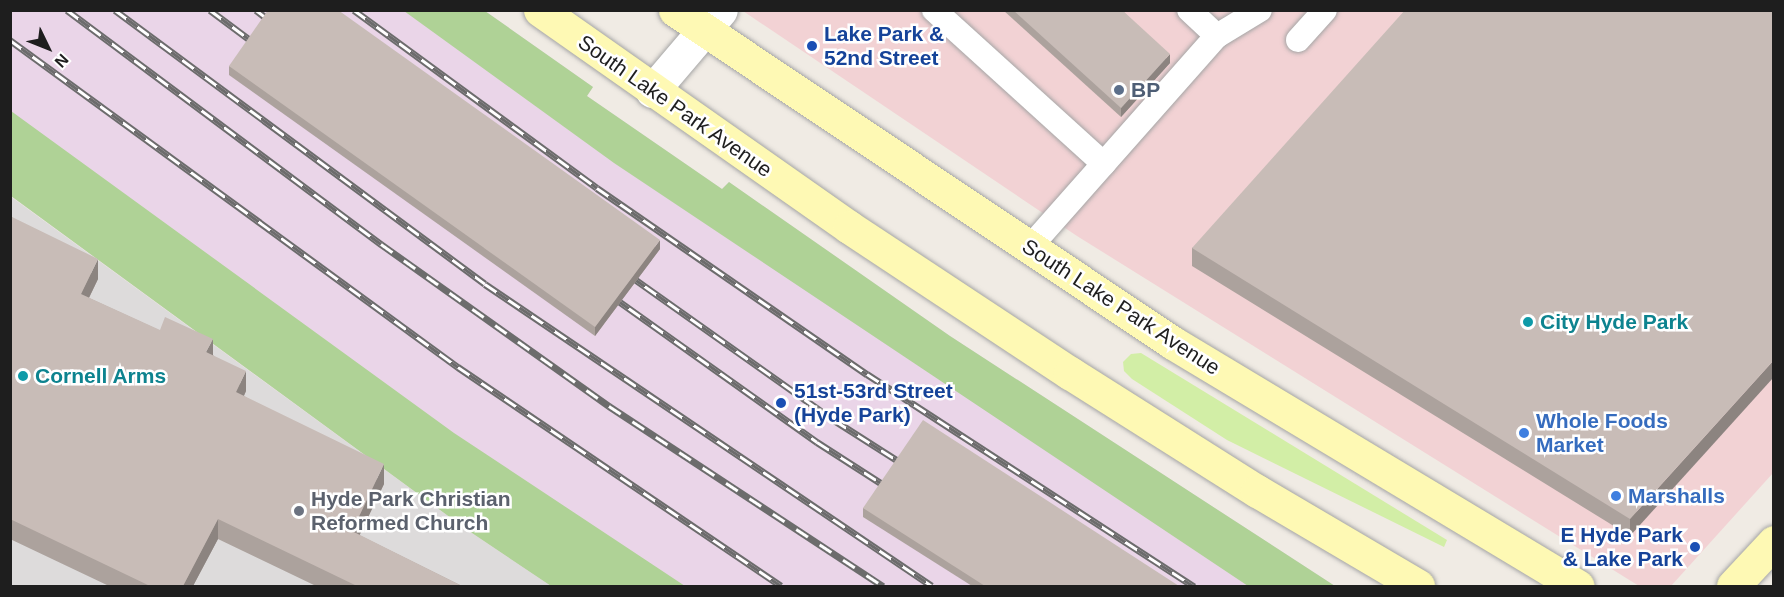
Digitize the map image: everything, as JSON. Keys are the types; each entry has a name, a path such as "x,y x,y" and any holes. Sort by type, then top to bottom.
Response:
{"main road":[{"name":"South Lake Park Avenue","path":"540,10 652,91 1070,372 1257,491 1418,586"},
{"name":"South Lake Park Avenue","path":"675,10 712,21 1030,247 1173,344 1578,586"},
{"path":"1733,586 1773,542"}],"street":[{"path":"652,91 712,21"}],"lane":[{"path":"934,10 1104,164"},
{"path":"1189,10 1218,36"},
{"path":"1030,247 1218,36 1260,10"},
{"path":"1298,40 1325,10"}],"shaded area":[{"path":"11,11 485,11 593,87 587,96 722,189 729,182 950,336 1335,586 551,586 466,529 11,196"},
{"name":"City Hyde Park","path":"743,11 1773,11 1773,473 1671,586 1639,586 1077,236"},
{"path":"10,196 466,529 551,586 11,586"}],"green space":[{"path":"404,11 485,11 593,87 587,96 722,189 729,182 950,336 1335,586 1248,586 614,163"},
{"path":"11,111 454,433 685,586 551,586 466,529 11,196"},
{"path":"1141,353 1447,540 1444,547 1227,440 1132,379 1124,371 1123,362 1131,354"}],"building":[{"path":"268,10 338,10 660,240 595,327 229,66"},
{"name":"BP","path":"1013,10 1122,10 1170,54 1121,108"},
{"name":"City Hyde Park","path":"1405,10 1773,10 1773,361 1630,519 1192,248"},
{"path":"10,216 98,259 81,294 160,330 165,317 213,339 206,352 246,371 236,392 384,464 352,531 462,586 357,586 218,519 183,586 150,586 10,519"},
{"path":"923,420 1179,586 985,586 863,508"}],"railway":[{"path":"67,10 381,244 609,406 883,586"},
{"path":"115,10 485,284 932,586"},
{"path":"210,10 261,48"},
{"path":"256,10 277,26"},
{"path":"354,10 597,188 867,374 1194,586"},
{"path":"10,40 458,367 781,586"},
{"path":"622,270 834,420 911,469"},
{"path":"606,292 817,442 895,492"}],"place":[{"name":"Lake Park & 52nd Street","path":"812,46"},
{"name":"BP","path":"1119,90"},
{"name":"City Hyde Park","path":"1528,322"},
{"name":"Cornell Arms","path":"23,376"},
{"name":"51st-53rd Street (Hyde Park)","path":"781,403"},
{"name":"Whole Foods Market","path":"1524,433"},
{"name":"Marshalls","path":"1616,496"},
{"name":"Hyde Park Christian Reformed Church","path":"299,511"},
{"name":"E Hyde Park & Lake Park","path":"1695,547"}]}
